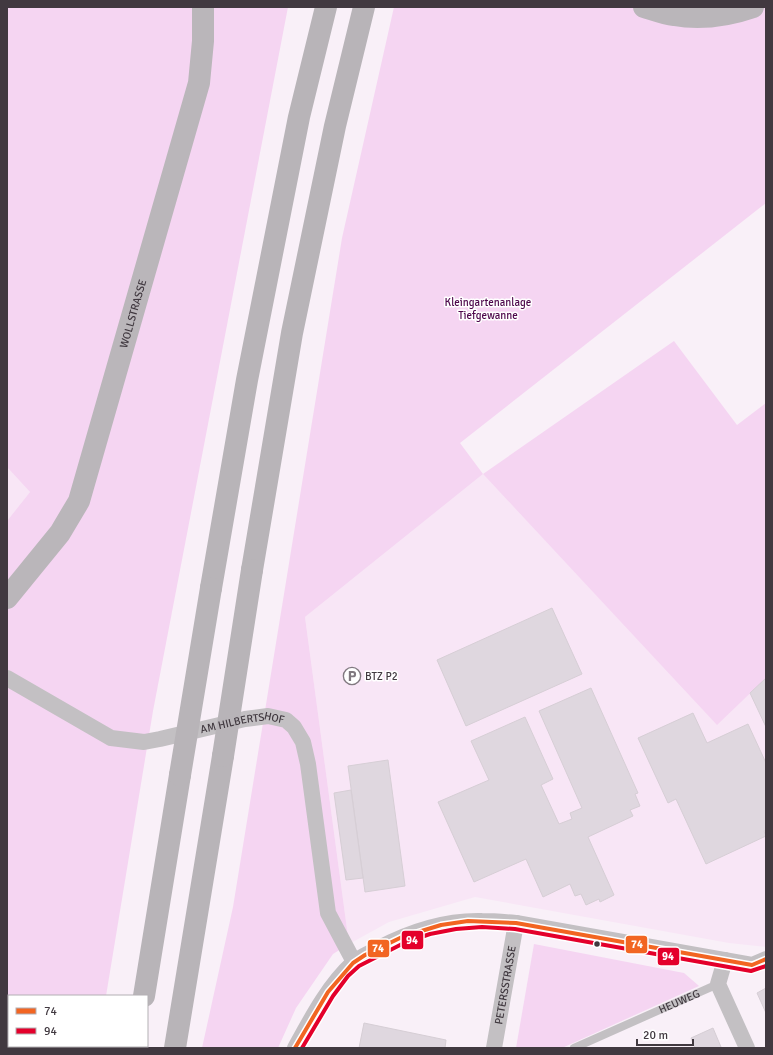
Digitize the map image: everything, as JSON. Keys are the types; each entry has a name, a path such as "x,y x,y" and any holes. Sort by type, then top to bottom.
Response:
{"highway":[{"path":"144,995 211,588 247,380 299,117 326,7"},
{"path":"175,1048 252,570 292,333 335,126 364,7"}],"street":[{"name":"WOLLSTRASSE","path":"7,598 60,533 79,501 199,83 203,41 203,7"},
{"path":"644,7 673,15 702,18 732,14 753,7"},
{"name":"AM HILBERTSHOF","path":"7,678 111,738 144,742 245,719 268,716 286,720 294,728 303,742 308,764 328,913 354,962"},
{"path":"295,1048 312,1018 335,983 354,962 396,939 426,929 456,922 481,921 516,923 752,965 766,959"},
{"name":"PETERSSTRASSE","path":"494,1048 516,923"},
{"path":"724,960 718,984 747,1048"}],"lane":[{"name":"HEUWEG","path":"574,1048 718,984"}],"shaded area":[{"path":"7,467 30,492 7,521"},
{"path":"483,474 717,724 766,678 766,947 729,943 475,897 389,922 349,944 305,617"}],"green space":[{"path":"7,7 288,7 153,711 106,995 8,995 8,1018 7,521 30,492 7,467"},
{"name":"Kleingartenanlage Tiefgewanne","path":"394,7 766,7 766,203 460,443 483,474 305,617 349,944 333,954 296,1008 278,1048 202,1048 233,907 342,238"},
{"path":"674,341 737,425 766,403 766,678 717,725 483,474"},
{"path":"534,944 684,973 699,986 562,1048 516,1048"},
{"path":"8,1041 8,1047 98,1048 7,1048"}],"building":[{"path":"552,608 582,674 466,726 437,660"},
{"path":"766,678 766,727 750,693"},
{"path":"591,688 638,793 635,794 640,806 630,810 633,816 588,837 614,895 600,902 599,899 586,905 581,894 575,896 570,884 543,897 526,859 474,882 438,802 489,780 471,741 525,717 553,779 541,785 559,824 572,819 570,813 582,808 539,711"},
{"path":"693,713 707,743 748,724 766,763 766,830 764,831 766,836 706,864 676,799 668,803 638,738"},
{"path":"388,760 405,886 365,892 348,766"},
{"path":"351,790 363,878 346,880 334,793"},
{"path":"766,988 766,1013 757,993"},
{"path":"364,1023 446,1040 445,1048 359,1048"},
{"path":"713,1028 721,1047 695,1048 691,1038"}],"transit line":[{"name":"74","path":"295,1048 328,992 353,963 365,955 402,937 441,925 468,921 516,923 752,965 766,959"},
{"name":"94","path":"302,1048 333,996 348,976 359,966 404,943 430,934 456,929 482,927 515,929 751,971 766,966"}],"place":[{"name":"BTZ P2","path":"352,676"}]}
